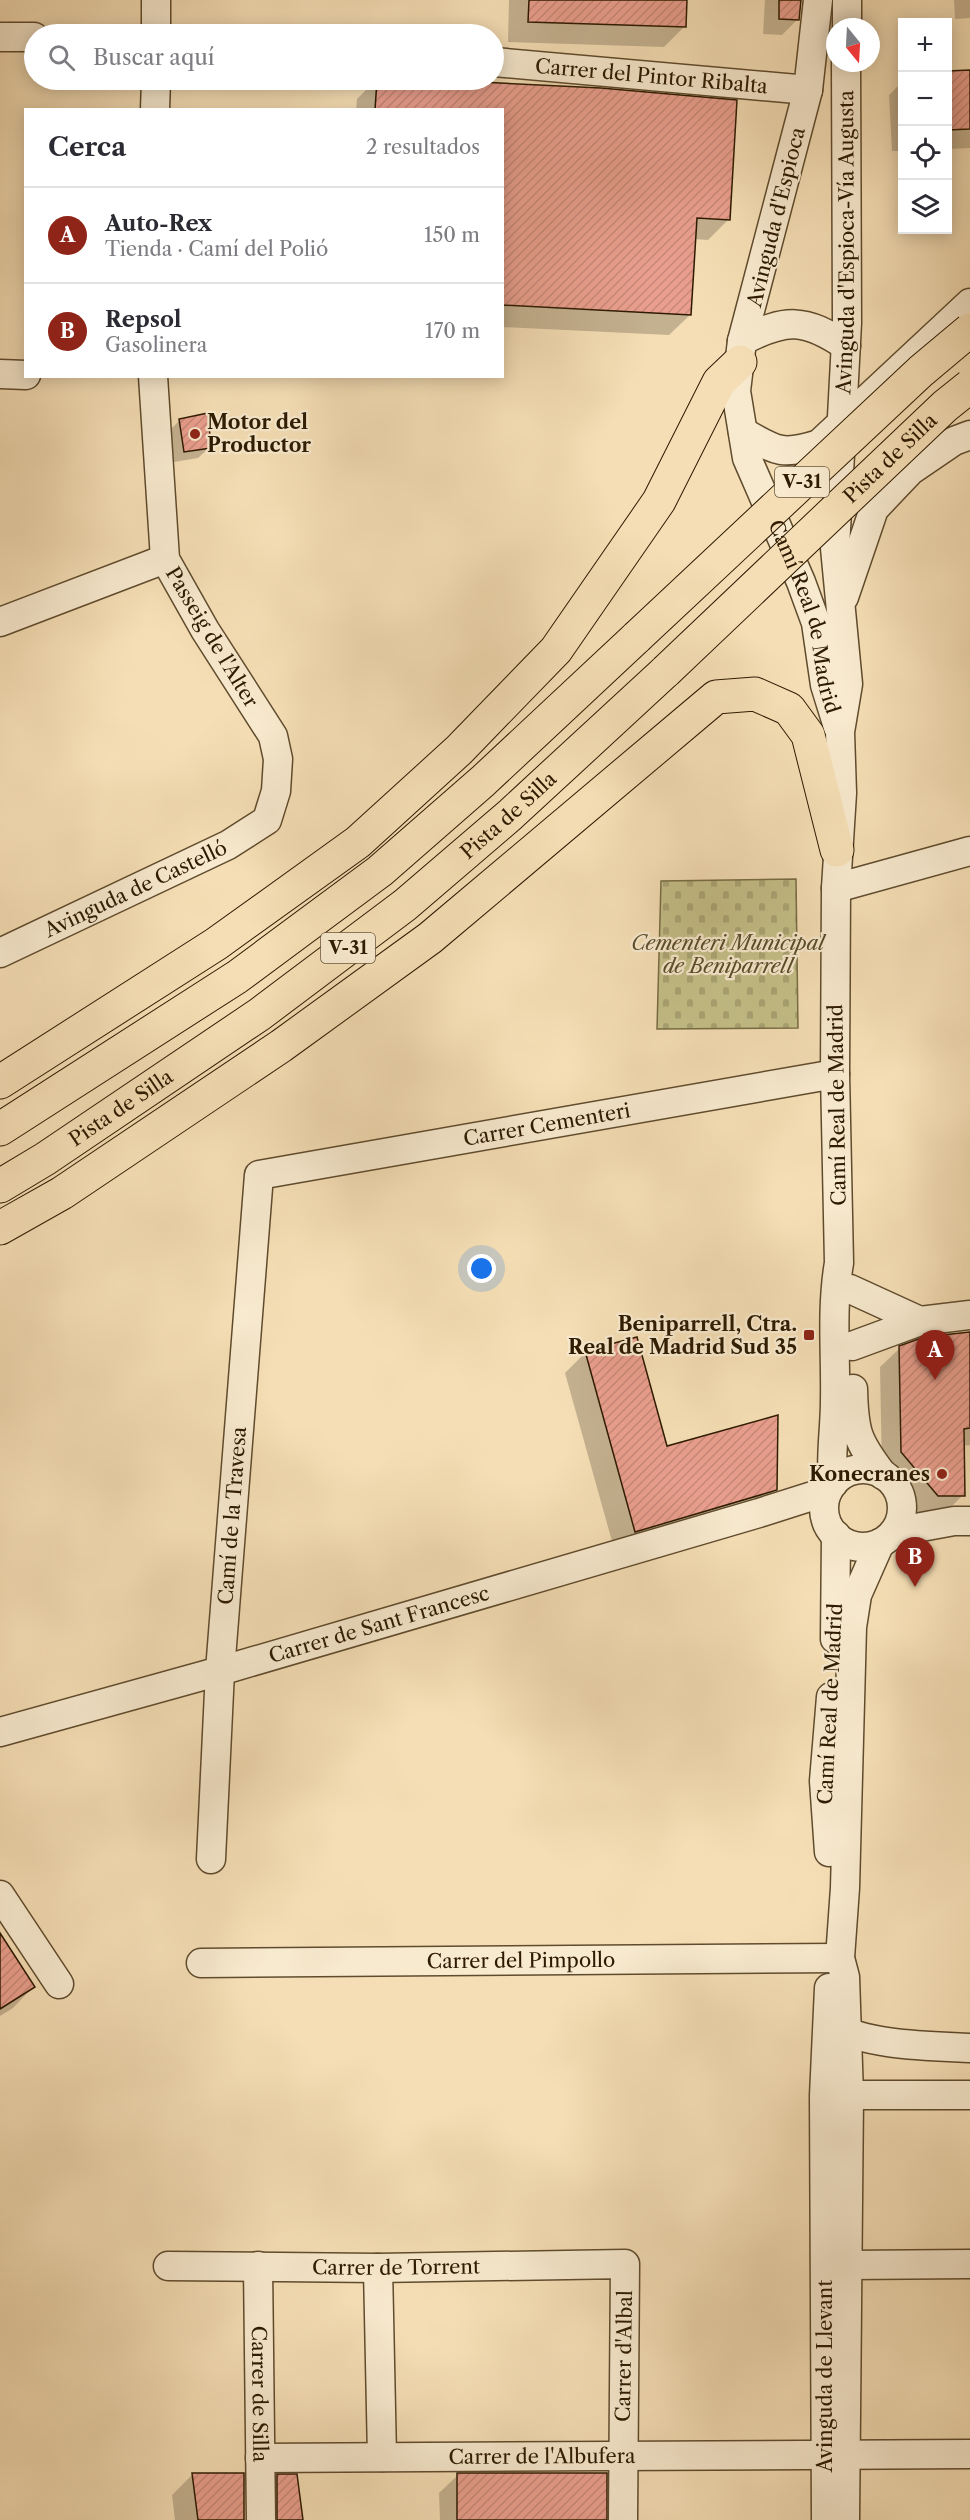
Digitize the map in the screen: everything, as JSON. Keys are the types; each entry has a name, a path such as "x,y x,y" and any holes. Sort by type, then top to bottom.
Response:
{"highway":[{"name":"V-31","path":"0,1129 237,977 380,871 483,781 912,379 970,330"},
{"path":"0,1082 216,944 339,856 358,842 459,750 556,650 659,501 719,382 741,352"},
{"name":"Pista de Silla","path":"0,1186 45,1159 260,1014 405,905 510,814 666,671 945,406 970,386"},
{"path":"0,1228 62,1193 281,1046 430,938 716,697 755,694 789,709 808,735 837,850"}],"street":[{"path":"156,0 156,24"},
{"name":"Avinguda d'Espioca","path":"743,432 736,391 741,352 808,90 818,0"},
{"path":"847,18 848,0"},
{"path":"0,37 24,37"},
{"name":"Carrer del Pintor Ribalta","path":"504,63 808,90"},
{"name":"Avinguda d'Espioca-Vía Augusta","path":"843,423 846,346 846,72"},
{"path":"155,108 156,90"},
{"path":"743,432 771,448 795,452 819,444 970,303"},
{"path":"741,352 766,329 788,323 808,325 830,335 846,346"},
{"path":"0,374 24,375"},
{"name":"Passeig de l'Alter","path":"153,378 165,559 205,630 273,736 278,770 276,791 267,820"},
{"name":"Camí Real de Madrid","path":"843,423 835,548 848,684 840,732 842,793 836,888 835,1074 844,1276 852,1346 853,1420 858,1437 892,1484"},
{"name":"Camí Real de Madrid","path":"743,432 747,458 801,582 816,623 825,685 840,732"},
{"path":"841,605 874,508 910,471 954,441 970,435"},
{"path":"0,622 165,559"},
{"name":"Avinguda de Castelló","path":"0,953 228,845 267,820"},
{"path":"836,888 970,851"},
{"name":"Carrer Cementeri","path":"259,1174 835,1074"},
{"name":"Camí de la Travesa","path":"211,1859 220,1671 259,1174"},
{"path":"844,1276 920,1321"},
{"name":"Camí Real de Madrid","path":"831,1487 836,1392 834,1291 844,1276"},
{"path":"852,1346 920,1321 970,1315"},
{"path":"862,1469 962,1521 857,1546 845,1543 832,1531 824,1508 831,1487 841,1476 862,1469"},
{"path":"887,1538 902,1514 892,1484"},
{"name":"Carrer de Sant Francesc","path":"0,1732 220,1671 759,1513 831,1487"},
{"name":"Carrer de Sant Francesc","path":"759,1513 832,1531"},
{"name":"Camí Real de Madrid","path":"832,1531 836,1626 824,1781 826,1840 842,1906"},
{"name":"Camí Real de Madrid","path":"836,2033 835,1967 844,1888 852,1627 856,1595 887,1538"},
{"path":"0,1895 59,1984"},
{"name":"Carrer del Pimpollo","path":"201,1963 835,1967"},
{"path":"836,2033 917,2046 970,2048"},
{"name":"Avinguda de Llevant","path":"826,2520 835,2455 848,2265 849,2095 836,2033"},
{"name":"Avinguda de Llevant","path":"836,2033 825,2144 825,2232 835,2455 845,2520"},
{"path":"849,2095 970,2095"},
{"name":"Avinguda de Llevant","path":"825,2144 836,2126 836,2105 849,2095"},
{"name":"Avinguda de Llevant","path":"825,2232 839,2262 848,2265"},
{"name":"Carrer de Torrent","path":"168,2266 378,2268 625,2264"},
{"name":"Carrer d'Albal","path":"623,2520 625,2264"},
{"path":"848,2265 970,2264"},
{"name":"Carrer de Silla","path":"258,2266 261,2520"},
{"path":"378,2268 382,2457"},
{"name":"Carrer de l'Albufera","path":"260,2458 970,2454"}],"green space":[{"name":"Cementeri Municipal de Beniparrell","path":"796,879 798,1028 657,1029 661,881"}],"building":[{"path":"529,0 687,0 686,27 528,22"},
{"path":"779,0 801,0 799,20 779,19"},
{"path":"970,70 970,129 952,130 952,71"},
{"path":"504,83 601,88 737,100 730,220 697,218 691,315 504,305 504,108 375,108 376,90 504,90"},
{"name":"Motor del Productor","path":"208,413 211,448 184,452 179,419"},
{"path":"970,1332 970,1428 964,1429 965,1496 938,1496 901,1452 899,1346 924,1337"},
{"path":"637,1337 667,1446 778,1415 777,1490 635,1532 585,1351"},
{"path":"0,1933 35,1987 0,2009"},
{"path":"192,2473 244,2473 244,2520 198,2520"},
{"path":"457,2473 607,2473 607,2520 457,2520"},
{"path":"277,2474 297,2474 303,2520 277,2520"}],"place":[{"name":"Motor del Productor","path":"195,434"},
{"name":"Beniparrell, Ctra. Real de Madrid Sud 35","path":"809,1335"},
{"name":"Auto-Rex","path":"935,1380"},
{"name":"Konecranes","path":"942,1474"},
{"name":"Repsol","path":"915,1587"}]}
